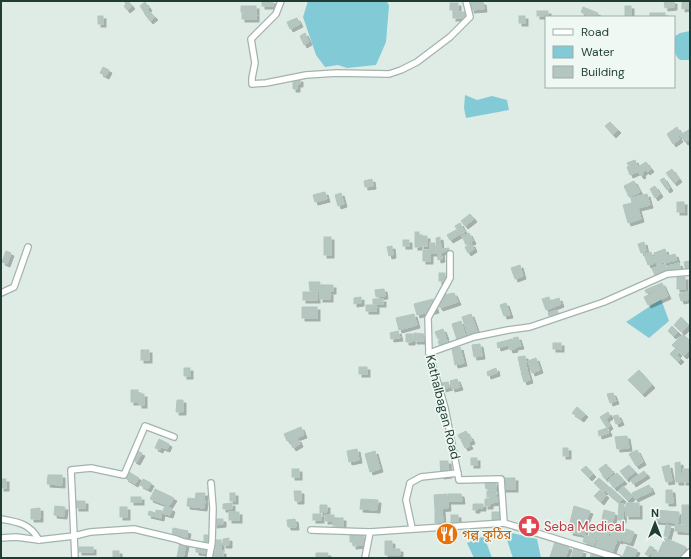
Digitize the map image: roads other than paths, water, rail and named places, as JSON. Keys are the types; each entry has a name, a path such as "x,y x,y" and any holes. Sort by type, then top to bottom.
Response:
{"street":[{"path":"281,1 276,14 251,39 255,63 252,84 266,83 306,75 337,73 389,74 401,70 417,62 450,37 470,17 466,1"},
{"path":"1,293 14,287 28,248"},
{"name":"Kathalbagan Road","path":"450,254 450,278 428,318 429,353 445,408 459,480 501,479 504,523"},
{"path":"429,353 474,337 530,327 604,302 667,274 690,272"},
{"path":"75,558 71,470 91,468 124,475 145,426 174,437"},
{"path":"412,528 406,500 410,483 421,477 458,473"},
{"path":"208,558 211,547 213,508 212,483"},
{"path":"1,519 27,525 34,531 39,540"},
{"path":"311,530 370,532 504,523 618,558"},
{"path":"1,538 16,537 39,540 74,536 90,532 134,529 184,542 211,547"},
{"path":"365,558 370,532"},
{"path":"684,558 690,552"}],"water":[{"path":"308,1 387,1 389,6 386,42 376,65 347,68 338,65 325,67 316,55 303,17"},
{"path":"690,31 690,60 680,60 675,52 675,36 680,33"},
{"path":"465,95 477,100 492,96 507,100 509,110 466,118 464,108"},
{"path":"661,299 669,321 649,338 626,322"},
{"path":"504,531 537,539 541,558 513,558"},
{"path":"484,536 492,558 474,558 467,543"}],"place":[{"name":"Seba Medical","path":"529,526"},
{"name":"গল্প কুঠির","path":"447,534"}]}
